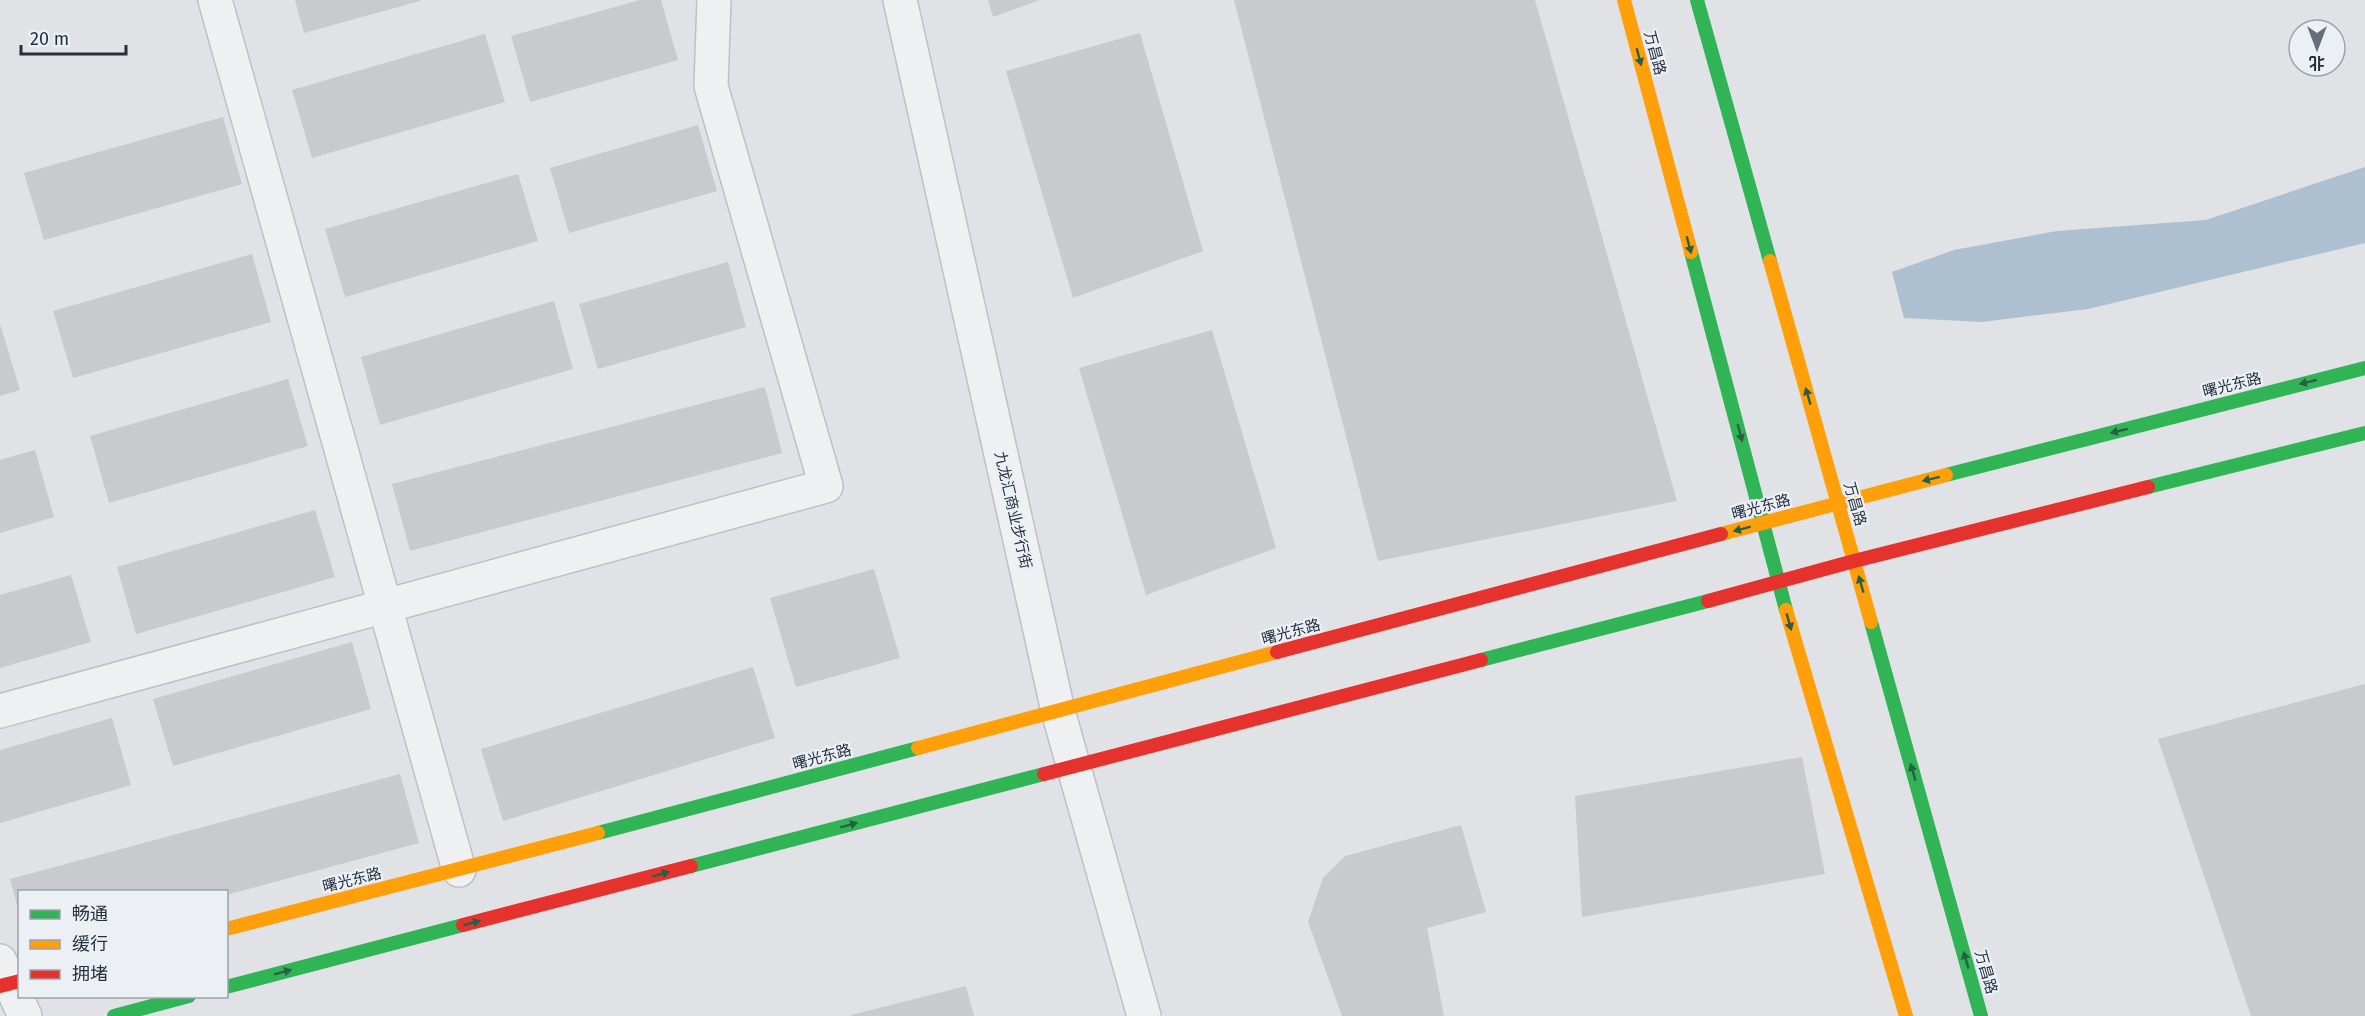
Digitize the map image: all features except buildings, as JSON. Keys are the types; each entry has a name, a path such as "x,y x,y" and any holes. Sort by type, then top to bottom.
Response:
{"main road":[{"name":"万昌路","path":"1624,0 1778,583 1906,1016"},
{"name":"万昌路","path":"1697,0 1981,1016"},
{"name":"曙光东路","path":"228,928 459,870 1838,503 2365,368"},
{"path":"228,986 1778,583 1854,561 2365,433"},
{"path":"114,1016 182,998"}],"street":[{"path":"215,0 459,870"},
{"path":"0,711 385,608 826,486 711,86 714,0"},
{"name":"九龙汇商业步行街","path":"900,0 1058,711 1144,1016"},
{"path":"7,978 25,1016"}],"water":[{"path":"2365,167 2365,243 2088,309 1982,322 1904,318 1892,272 1954,250 2057,231 2206,220"}],"traffic: fast":[{"path":"1697,0 1770,261"},
{"path":"1691,252 1786,610"},
{"path":"1946,475 2365,368"},
{"path":"2148,487 2365,433"},
{"path":"1481,660 1708,601"},
{"path":"1871,622 1981,1016"},
{"path":"598,833 918,748"},
{"path":"691,866 1044,774"},
{"path":"228,986 463,925"},
{"path":"114,1016 182,998"}],"traffic: slow":[{"path":"1624,0 1691,252"},
{"path":"1770,261 1871,622"},
{"path":"1721,534 1946,475"},
{"path":"1786,610 1906,1016"},
{"path":"918,748 1277,652"},
{"path":"228,928 598,833"}],"traffic: jam":[{"path":"1708,601 1854,561 2148,487"},
{"path":"1277,652 1721,534"},
{"path":"1044,774 1481,660"},
{"path":"463,925 691,866"},
{"path":"0,986 18,982"}]}
